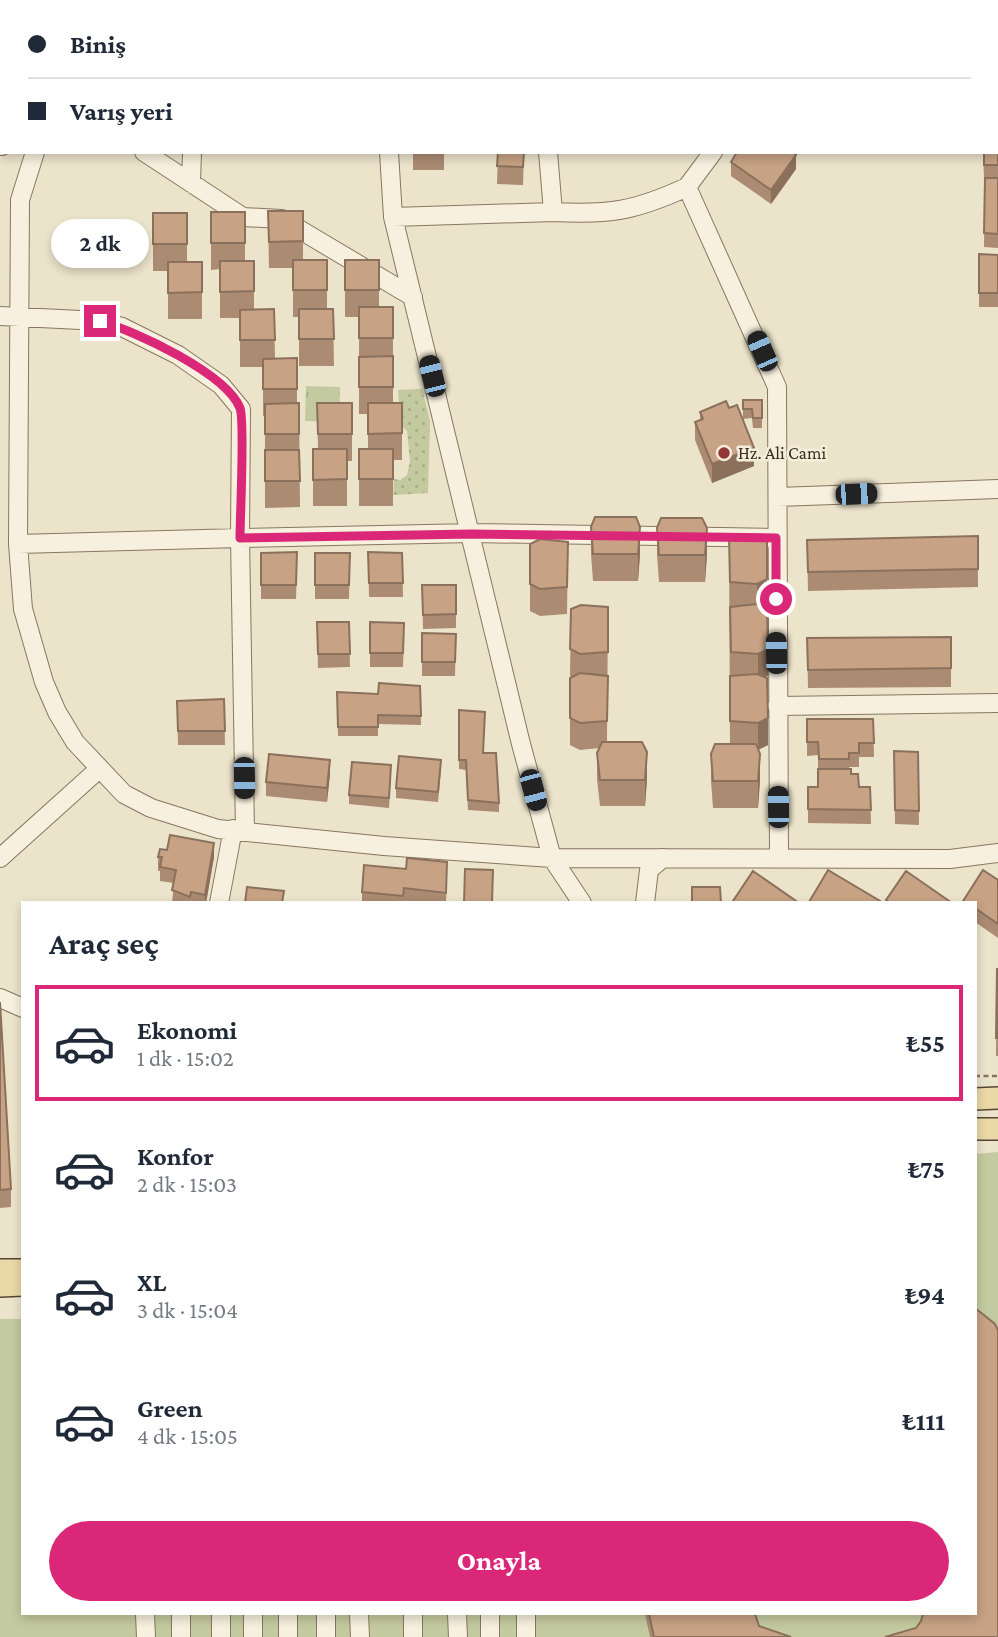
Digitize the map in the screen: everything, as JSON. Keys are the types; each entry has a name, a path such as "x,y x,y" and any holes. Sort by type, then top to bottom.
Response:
{"main road":[{"path":"977,1099 998,1098"},
{"path":"977,1129 998,1129"},
{"path":"0,1270 21,1270"},
{"path":"0,1286 21,1285"}],"street":[{"path":"34,154 20,200 18,544 23,609 44,682 75,742 124,794 151,808 189,822 239,830 384,846 552,858 950,859 998,853"},
{"path":"147,154 243,217 282,219 413,298"},
{"path":"191,183 192,154"},
{"path":"389,154 393,218 521,744 552,858 581,901"},
{"path":"548,154 553,212"},
{"path":"393,218 553,212 600,215 648,205 687,187 712,154"},
{"path":"687,187 777,387 779,857"},
{"path":"0,316 100,321 122,327 178,355 221,385 241,409 239,830 220,901"},
{"path":"778,497 998,489"},
{"path":"18,544 472,534 776,538"},
{"path":"777,706 998,703"},
{"path":"0,858 99,769"},
{"path":"645,901 649,870 663,858"},
{"path":"0,998 21,1006"},
{"path":"145,1615 146,1637"},
{"path":"181,1615 181,1637"},
{"path":"220,1615 221,1637"},
{"path":"253,1615 253,1637"},
{"path":"288,1615 288,1637"},
{"path":"326,1615 326,1637"},
{"path":"359,1615 360,1637"},
{"path":"413,1615 413,1637"},
{"path":"457,1615 457,1637"},
{"path":"490,1615 490,1637"},
{"path":"526,1615 526,1637"}],"path":[{"path":"977,1076 998,1076"}],"green space":[{"path":"306,386 340,387 339,422 305,421"},
{"path":"422,389 430,421 428,493 393,495 394,479 400,480 407,475 410,461 407,431 400,425 398,390"},
{"path":"998,1152 998,1637 0,1637 0,1319 21,1319 21,1615 977,1615 977,1154"}],"building":[{"path":"498,154 524,154 523,167 497,166"},
{"path":"736,154 796,155 771,190 731,162"},
{"path":"984,154 998,154 998,165 984,165"},
{"path":"985,178 998,178 998,234 984,233"},
{"path":"268,211 303,211 303,241 269,242"},
{"path":"211,212 245,212 245,243 211,243"},
{"path":"153,213 187,213 187,244 153,244"},
{"path":"979,254 998,255 998,293 979,293"},
{"path":"293,260 327,260 327,290 293,290"},
{"path":"345,260 379,260 379,290 345,290"},
{"path":"220,261 254,261 254,291 220,292"},
{"path":"168,262 202,262 202,292 168,293"},
{"path":"359,307 393,307 393,338 359,338"},
{"path":"274,309 275,340 240,340 240,310"},
{"path":"299,309 333,309 334,339 299,339"},
{"path":"393,356 393,387 359,387 359,357"},
{"path":"297,358 297,389 263,389 263,359"},
{"path":"743,400 762,400 762,418 753,418 752,409 743,409"},
{"path":"726,401 729,408 737,405 754,448 712,464 695,422 703,419 700,412"},
{"path":"299,403 299,434 265,434 265,404"},
{"path":"317,403 352,403 352,434 318,434"},
{"path":"368,403 402,403 402,433 368,434"},
{"path":"313,449 347,449 347,479 313,480"},
{"path":"359,449 393,449 393,479 359,479"},
{"path":"265,450 299,450 300,481 265,481"},
{"path":"595,517 636,517 640,527 638,554 593,554 591,527"},
{"path":"661,518 702,518 707,528 705,555 659,555 657,528"},
{"path":"757,535 767,539 767,579 757,584 730,582 729,537"},
{"path":"978,536 978,569 808,572 807,540"},
{"path":"540,539 568,542 567,587 540,589 530,584 530,544"},
{"path":"297,552 296,585 261,585 261,553"},
{"path":"368,552 402,553 403,583 369,583"},
{"path":"315,553 350,553 349,585 315,585"},
{"path":"422,585 456,585 456,614 423,615"},
{"path":"757,604 767,609 768,649 758,654 731,652 730,607"},
{"path":"581,605 608,607 608,652 580,654 570,649 571,609"},
{"path":"317,622 349,622 350,654 318,654"},
{"path":"370,622 404,623 403,653 370,653"},
{"path":"422,633 456,634 455,662 422,662"},
{"path":"951,637 951,668 808,670 807,638"},
{"path":"580,673 608,676 607,721 580,723 570,718 570,678"},
{"path":"757,674 767,678 768,718 758,723 730,721 730,676"},
{"path":"379,683 420,686 421,716 378,715 378,727 338,727 337,692 378,694"},
{"path":"224,699 225,731 178,731 177,701"},
{"path":"459,710 485,712 483,753 496,753 499,803 468,800 466,760 459,760"},
{"path":"807,719 873,719 874,743 859,743 859,753 849,753 849,759 819,759 818,742 807,742"},
{"path":"602,742 642,742 647,752 645,780 600,780 597,753"},
{"path":"715,744 756,744 760,754 758,781 713,781 711,754"},
{"path":"894,751 918,752 919,811 895,810"},
{"path":"269,754 330,760 327,788 266,782"},
{"path":"399,756 441,760 438,792 396,788"},
{"path":"352,762 391,765 389,798 349,795"},
{"path":"818,769 851,769 851,774 858,774 859,787 870,787 871,810 808,809 808,787 818,787"},
{"path":"170,835 214,843 205,895 191,892 190,897 172,890 176,870 160,867 162,857 158,857 160,849 167,850"},
{"path":"407,858 447,862 446,893 404,888 403,896 362,892 364,865 406,869"},
{"path":"465,869 493,870 492,901 464,901"},
{"path":"828,870 880,901 810,901"},
{"path":"983,870 998,880 998,924 977,909 977,901 963,901"},
{"path":"753,871 796,901 733,901"},
{"path":"906,871 949,901 887,901"},
{"path":"247,887 284,891 282,901 245,901"},
{"path":"692,887 720,887 721,901 692,901"},
{"path":"997,969 998,1038 996,1038"},
{"path":"0,1002 11,1189 0,1190"},
{"path":"977,1310 995,1324 998,1330 998,1637 885,1637 916,1628 923,1615 977,1615"},
{"path":"649,1615 755,1615 759,1626 791,1637 654,1637"}],"place":[{"name":"Hz. Ali Cami","path":"724,453"}],"route":[{"path":"100,321 122,327 178,355 221,385 241,409 240,538 607,534 776,538 776,599"}]}
